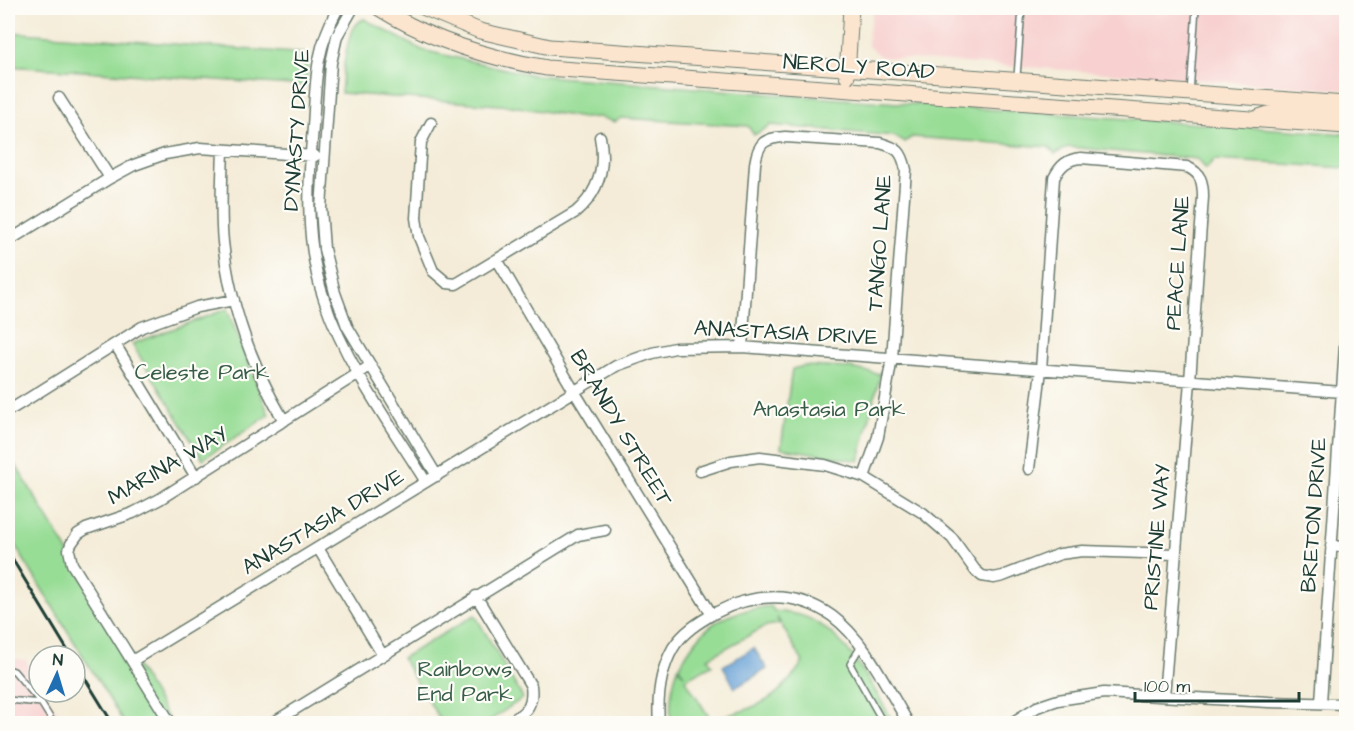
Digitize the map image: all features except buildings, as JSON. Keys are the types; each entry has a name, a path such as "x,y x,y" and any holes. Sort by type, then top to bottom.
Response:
{"street":[{"name":"DYNASTY DRIVE","path":"338,8 326,30 318,59 309,207 313,250 323,297 336,331 426,482"},
{"name":"DYNASTY DRIVE","path":"353,8 337,36 331,63 321,208 324,249 335,293 347,326 437,476"},
{"name":"NEROLY ROAD","path":"379,8 434,36 474,51 547,68 1347,126"},
{"name":"NEROLY ROAD","path":"424,8 480,31 550,46 1347,104"},
{"path":"846,88 851,8"},
{"path":"916,94 932,86 1010,91 1017,79"},
{"path":"1190,93 1196,103 1211,116"},
{"path":"59,99 110,178"},
{"path":"1254,119 1280,110 1347,115"},
{"path":"431,123 421,142 416,218 419,237 433,271 447,283 456,284 498,261 585,204 599,182 602,149 600,137"},
{"name":"TANGO LANE","path":"742,347 757,153 765,141 772,138 832,140 880,143 893,147 903,156 906,170 892,358 878,437 864,477"},
{"path":"8,241 110,178 134,165 165,154 200,148 324,157"},
{"path":"223,150 223,240 238,319 266,389 284,421"},
{"name":"PEACE LANE","path":"1041,370 1054,178 1058,170 1068,161 1087,158 1187,167 1196,171 1201,178 1203,197 1190,381"},
{"name":"BRANDY STREET","path":"498,261 574,391 712,615"},
{"path":"8,408 13,408 142,327 196,307 234,300"},
{"name":"BRETON DRIVE","path":"1321,702 1347,331"},
{"path":"115,344 196,477"},
{"name":"ANASTASIA DRIVE","path":"132,661 616,366 652,353 675,348 742,347 1342,392"},
{"name":"MARINA WAY","path":"171,723 72,564 69,550 71,544 78,534 86,529 133,513 196,477 370,366"},
{"path":"1029,469 1041,370"},
{"name":"PRISTINE WAY","path":"1164,696 1190,381"},
{"path":"700,471 731,461 760,457 825,465 864,477 923,513 952,538 982,576 994,578 1004,576 1060,554 1082,551 1175,554"},
{"path":"271,723 578,535 605,530"},
{"path":"1331,546 1347,547"},
{"path":"318,548 382,654"},
{"path":"476,596 531,686 531,703 522,714 507,723"},
{"path":"659,723 658,693 664,670 674,648 689,630 734,603 768,597 804,603 833,618 861,646 909,723"},
{"path":"1010,723 1037,707 1058,700 1104,693 1347,704"}],"lane":[{"path":"1017,79 1022,8"},
{"path":"1190,93 1196,8"},
{"path":"861,646 850,664 884,723"},
{"path":"8,669 14,671 27,686"},
{"path":"8,700 27,701"},
{"path":"42,704 54,723"}],"shaded area":[{"path":"874,8 1346,8 1346,90 881,57 868,46 868,33"},
{"path":"8,659 26,660 27,704 52,704 63,723 8,723"}],"green space":[{"path":"364,19 422,50 532,75 783,95 1346,134 1346,168 1214,160 1206,169 1197,159 1069,147 1055,154 1049,147 912,137 904,142 894,136 771,125 754,135 748,126 621,118 615,122 599,117 583,118 512,106 341,93 349,40 358,23"},
{"path":"8,32 309,54 306,86 8,66"},
{"name":"Celeste Park","path":"227,309 269,415 203,459 132,344"},
{"name":"Anastasia Park","path":"804,366 850,368 878,374 881,372 859,461 781,448 792,369"},
{"path":"8,452 171,723 124,723 87,663 87,644 76,644 8,534"},
{"path":"771,606 774,611 792,613 810,619 825,628 849,651 894,723 671,724 670,702 678,668 684,675 679,667 697,639 716,622 739,612","holes":["777,617 803,662 774,696 753,707 711,720 685,679 712,665 708,658 766,626 779,624"]},
{"name":"Rainbows End Park","path":"475,615 523,698 486,723 442,723 402,658"}],"water":[{"path":"754,648 767,669 735,688 723,666"}],"railway":[{"path":"8,552 64,644"},
{"path":"87,682 113,724"}]}
